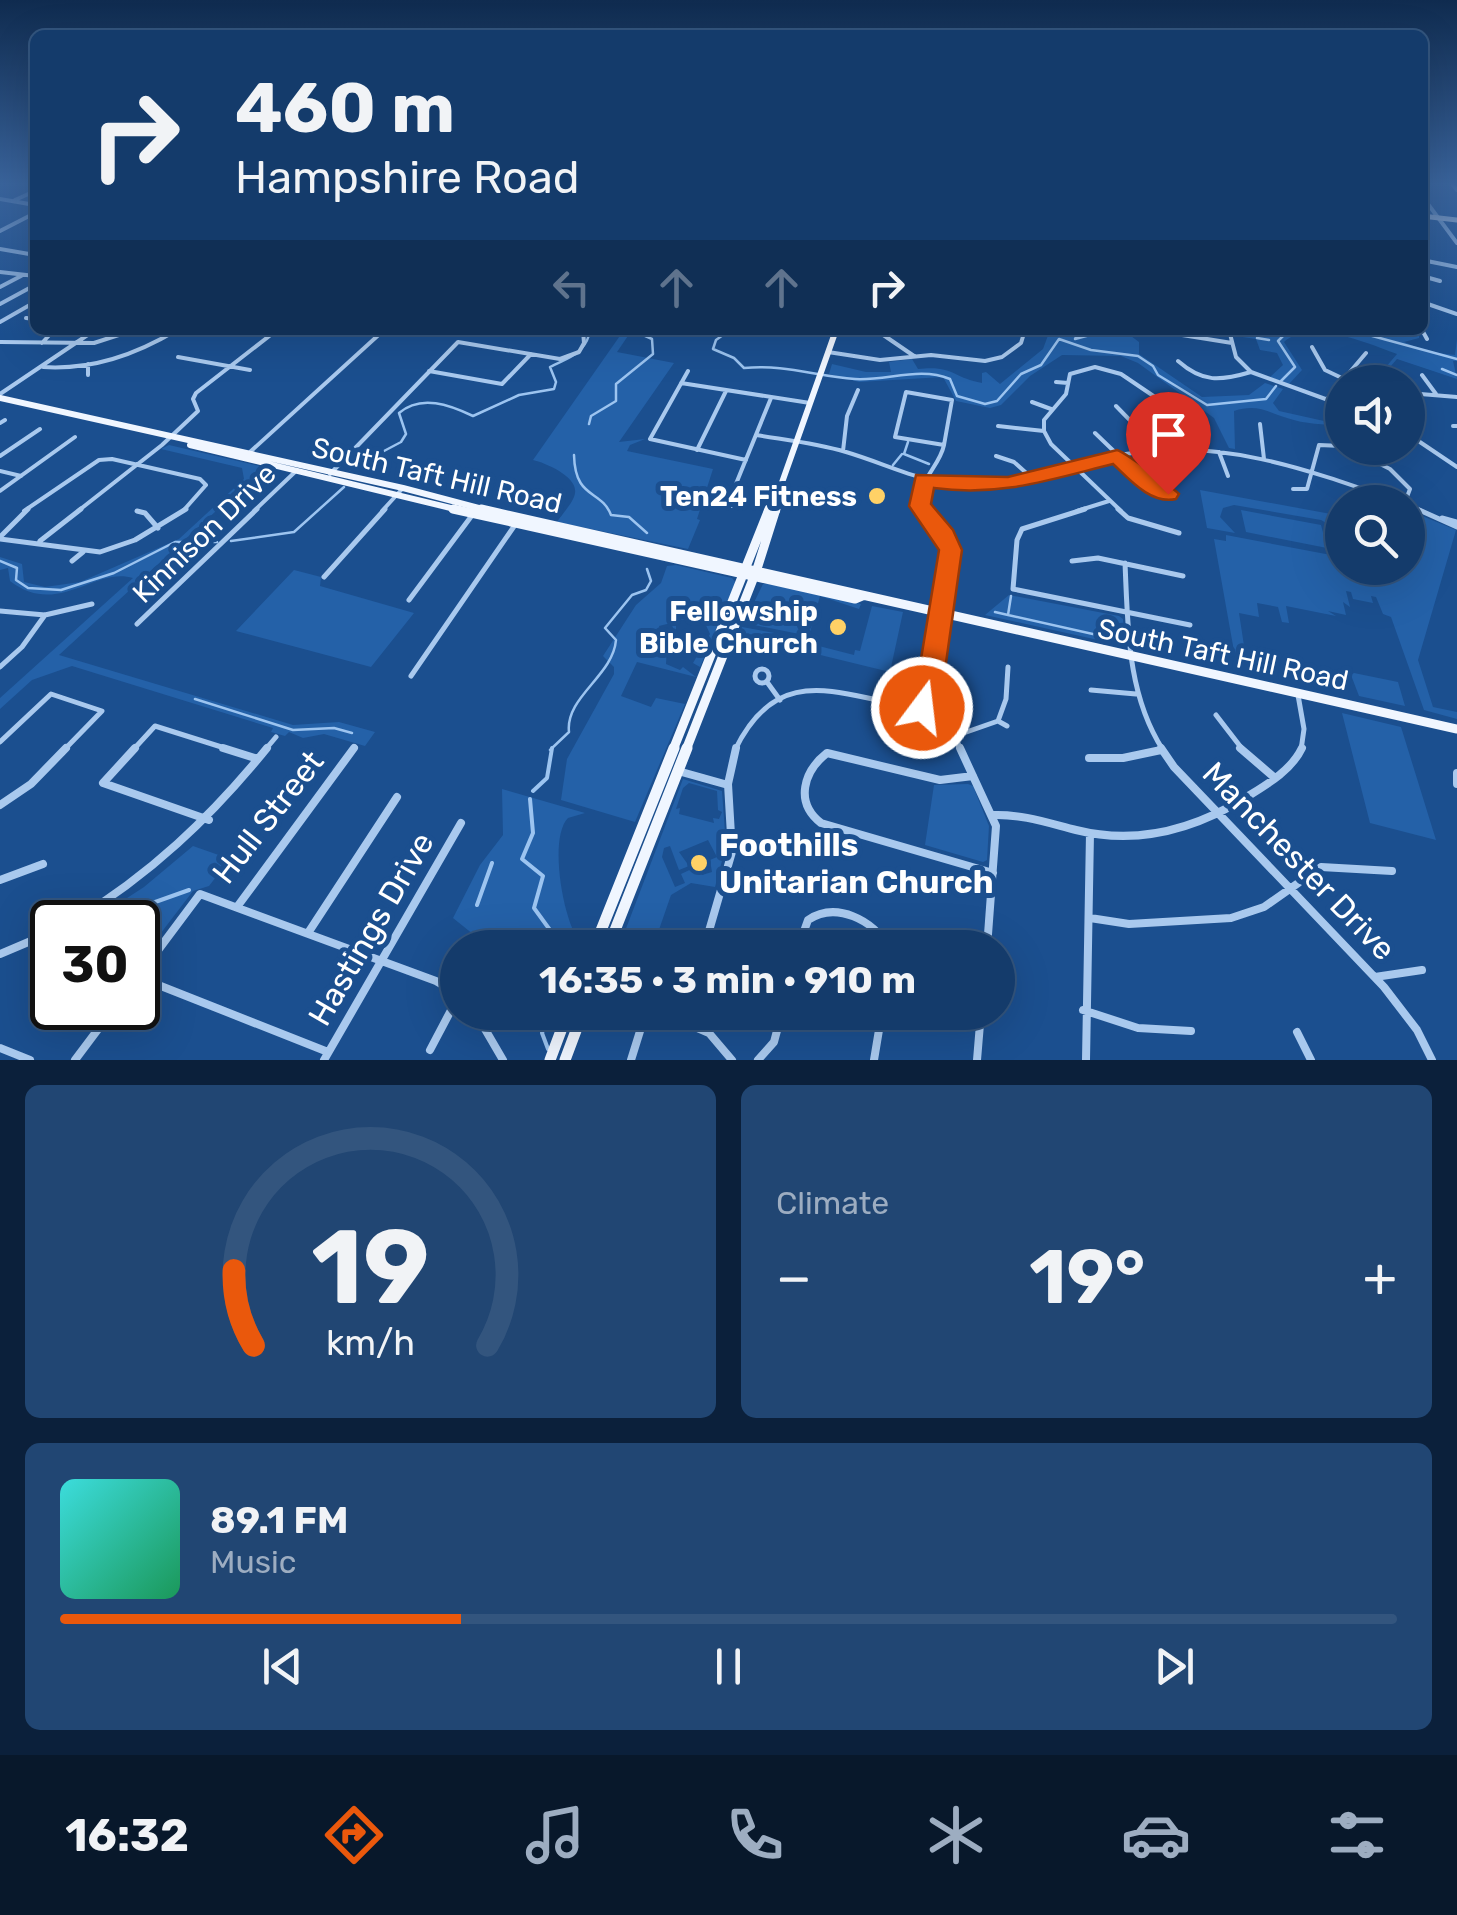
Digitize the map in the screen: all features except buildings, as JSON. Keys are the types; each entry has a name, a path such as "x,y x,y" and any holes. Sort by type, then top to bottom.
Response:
{"main road":[{"path":"615,930 751,572 768,509 774,505 834,335"},
{"name":"South Taft Hill Road","path":"0,398 401,491 517,522"},
{"name":"South Taft Hill Road","path":"246,455 298,470 330,474"},
{"name":"South Taft Hill Road","path":"401,491 473,514 1457,729"},
{"path":"602,930 673,769"},
{"path":"550,1060 561,1030"},
{"path":"566,1056 576,1030"}],"street":[{"path":"0,249 30,255"},
{"path":"1428,261 1457,266"},
{"path":"0,272 30,275"},
{"path":"0,287 24,274"},
{"path":"1428,277 1440,280"},
{"path":"0,304 30,287"},
{"path":"1428,304 1457,314"},
{"path":"0,322 30,305"},
{"path":"26,318 30,318"},
{"path":"42,342 49,335"},
{"path":"0,398 88,335"},
{"path":"0,342 77,342 122,335"},
{"path":"43,366 88,364 138,351 168,335"},
{"path":"40,541 168,438 198,411 193,400 196,393 272,335"},
{"path":"246,455 378,335"},
{"path":"330,474 458,342 568,357 579,352 583,335"},
{"path":"883,335 914,356"},
{"path":"828,352 880,360 942,355 980,361 1004,356 1021,343 1024,335"},
{"path":"1193,335 1232,343"},
{"path":"1230,335 1238,360 1251,372 1325,398"},
{"path":"1424,335 1427,340"},
{"path":"1312,348 1325,370"},
{"path":"1356,365 1366,353"},
{"path":"429,371 502,384 531,354"},
{"path":"178,356 250,370"},
{"path":"1178,360 1195,377 1210,382 1251,372"},
{"path":"1238,360 1252,361"},
{"path":"980,361 981,368"},
{"path":"88,364 88,375"},
{"path":"1179,534 1139,524 1109,501 1074,468 1044,431 1044,420 1066,394 1070,374 1103,368 1126,376 1186,418 1203,450"},
{"path":"688,371 650,439 746,460"},
{"path":"1425,379 1436,394"},
{"path":"1056,382 1068,383"},
{"path":"681,383 810,403"},
{"path":"842,450 847,416 858,390"},
{"path":"697,450 726,391"},
{"path":"944,445 895,437 906,392 952,400 944,445 941,457 924,480 920,506 945,536 951,550 931,677 940,707 994,815 988,930"},
{"path":"1304,405 1309,394"},
{"path":"1425,394 1457,397"},
{"path":"731,506 771,398"},
{"path":"1032,402 1051,409"},
{"path":"1116,406 1164,452"},
{"path":"1260,424 1264,459"},
{"path":"998,426 1044,431"},
{"path":"0,456 40,429"},
{"path":"1094,433 1147,484 1173,495"},
{"path":"756,435 842,450 924,480 970,486 1033,479 1117,456 1203,450 1264,459 1348,485"},
{"path":"0,491 76,437"},
{"path":"1293,489 1306,489 1318,445 1325,445"},
{"path":"1425,445 1457,467"},
{"path":"1219,452 1228,476"},
{"path":"996,456 1014,462 1033,479"},
{"path":"99,458 210,483 202,494 158,528 110,550 83,552 40,541 0,538 16,517 99,458"},
{"path":"1383,465 1407,485"},
{"name":"Kinnison Drive","path":"137,624 298,470"},
{"path":"0,471 21,476"},
{"path":"324,578 401,491"},
{"path":"1109,501 1022,529 1017,540 1012,589 1190,625"},
{"path":"136,511 145,512 158,528"},
{"path":"1425,512 1457,525"},
{"path":"409,600 473,514"},
{"path":"411,676 517,522"},
{"path":"72,561 83,552"},
{"path":"1072,560 1092,558 1183,576"},
{"name":"Manchester Drive","path":"1126,563 1130,657 1136,694 1142,716 1161,750 1375,977 1405,1012 1432,1060"},
{"path":"0,611 45,615 92,604"},
{"path":"0,668 45,615"},
{"path":"954,736 998,720 1006,699 1008,667"},
{"path":"766,682 780,700"},
{"path":"709,930 732,855 728,785 741,738 761,712 800,692 828,689 913,707 940,707"},
{"path":"1091,690 1136,694"},
{"path":"0,742 51,694 102,711 30,784 0,805"},
{"path":"994,815 1016,814 1090,833 1158,835 1220,814 1297,763 1305,746 1298,694"},
{"path":"1216,715 1236,744 1275,778"},
{"path":"998,720 1007,726"},
{"path":"209,820 102,783 155,726 258,759"},
{"path":"106,900 154,869 209,820 276,737"},
{"name":"Hull Street","path":"160,948 200,894 236,907 355,747"},
{"path":"1089,758 1123,758 1161,750"},
{"path":"973,776 940,780 833,752 814,762 807,781 805,808 821,824 993,873"},
{"path":"673,769 728,785"},
{"path":"1457,772 1457,784"},
{"path":"308,933 398,797"},
{"name":"Hastings Drive","path":"326,1056 462,823"},
{"path":"1086,1060 1083,1010 1090,918 1090,833"},
{"path":"0,880 44,864"},
{"path":"1090,918 1129,924 1231,918 1264,907 1320,867 1392,871"},
{"path":"236,907 440,984"},
{"path":"804,930 808,920 833,912 877,930"},
{"path":"0,954 30,941"},
{"path":"1375,977 1422,970"},
{"path":"160,986 326,1056"},
{"path":"1083,1010 1138,1028 1191,1031"},
{"path":"75,1060 98,1030"},
{"path":"430,1050 440,1030"},
{"path":"486,1030 503,1060"},
{"path":"632,1060 641,1030"},
{"path":"703,1030 732,1060"},
{"path":"758,1060 774,1042 777,1030"},
{"path":"874,1060 879,1030"},
{"path":"977,1060 980,1030"},
{"path":"1297,1032 1311,1060"},
{"path":"0,1048 30,1060"}],"shaded area":[{"path":"620,335 629,335 617,352 674,363 619,442 645,439 630,445 627,451 713,469 688,549 557,522 572,500 575,487 560,472 533,460"},
{"path":"1048,335 1130,335 1139,342 1139,354 1202,397 1249,395 1265,383 1283,389 1273,403 1279,411 1325,424 1294,420 1261,409 1234,411 1235,449 1229,448 1214,418 1138,363 1121,356 1062,355 1030,376 1001,405 990,408 956,401 943,377 859,382 829,374 832,364 866,372 891,372 889,362 912,359 918,369 946,370 982,383 982,373 986,372 1000,384 1043,349"},
{"path":"1295,335 1284,342 1302,370 1289,384 1270,377 1283,365 1277,353 1260,350 1256,339 1236,336"},
{"path":"1339,335 1419,335 1404,342 1428,352 1455,355 1457,339 1457,361 1453,361 1457,379 1425,368 1425,365 1397,359 1388,365 1397,354"},
{"path":"169,445 264,467 59,655 293,725 339,722 375,732 365,746 324,734 303,738 289,732 285,736 271,732 273,728 72,666 32,680 0,709 0,698 133,578 119,576 44,594 10,581 8,568 0,570 0,557 22,564 24,582 45,587 80,582 179,539 244,479 242,468 161,449"},
{"path":"1200,490 1325,513 1325,522 1234,505 1223,508 1220,517 1235,533 1207,528"},
{"path":"1241,510 1321,525 1325,548 1246,532"},
{"path":"1425,517 1456,530 1418,660 1433,707 1457,712 1457,719 1424,710 1391,617 1383,614 1376,597 1371,596 1373,603 1353,599 1351,592 1346,591 1350,607 1343,602 1346,615 1328,611 1336,616 1286,606 1289,623 1282,622 1278,607 1257,603 1259,617 1239,613 1245,652 1238,653 1237,659 1245,670 1237,668 1214,539 1226,541 1226,535 1325,554 1325,585 1425,585"},
{"path":"667,566 732,578 736,583 700,667 693,663 710,634 704,621 676,619 676,635 671,623 659,626 661,634 654,649 667,648 666,664 680,670 683,667 696,677 637,662 621,696 651,707 656,698 685,704 635,822 561,800 567,759 614,674 614,667 603,656 636,605 661,583"},
{"path":"294,570 321,577 320,586 414,613 371,667 236,631"},
{"path":"763,584 861,604 859,609 820,596 809,636 744,623"},
{"path":"1009,595 1119,616 1123,619 1125,646 985,615"},
{"path":"872,606 903,612 890,672 739,635 742,627 808,639 811,644 854,655 855,650 860,651"},
{"path":"1351,675 1398,682 1405,706 1359,696"},
{"path":"1342,713 1401,727 1436,840 1370,823"},
{"path":"683,779 722,791 726,846 715,887 691,883 671,895 659,930 625,930","holes":["689,783 717,791 718,810 722,812 719,819 713,818 714,823 679,814 680,808 676,809 683,788","708,840 717,857 710,860 712,872 702,875 698,866 681,874 685,883 675,887 662,857 664,848 670,846 679,870 689,866 679,852"]},
{"path":"934,785 973,786 989,826 987,860 983,862 925,845"},
{"path":"502,789 585,813 568,818 559,845 561,885 574,930 468,930 453,918 480,865 503,835"},
{"path":"193,846 230,859 209,886 193,891 160,934 160,900 124,900"}],"waterway":[{"path":"350,469 401,442 406,434 399,413 408,407 436,403 473,416 519,395 554,389 556,382 550,367 579,352 589,335"},
{"path":"589,424 591,416 616,401 616,384 653,354 652,339 643,335"},
{"path":"723,335 713,349 734,358 744,368 787,369 855,379 939,375 950,379 957,396 985,404 997,401 1021,374 1041,365 1059,339 1091,350 1138,356 1153,366 1158,375 1207,405 1266,399 1276,386"},
{"path":"1073,335 1077,338"},
{"path":"1075,339 1090,335"},
{"path":"1281,381 1295,367 1278,341 1284,335"},
{"path":"1369,335 1457,359"},
{"path":"1257,338 1269,340"},
{"path":"1442,369 1457,375"},
{"path":"908,442 904,454 929,464"},
{"path":"893,465 902,454"},
{"path":"574,455 575,469 584,487 611,515 629,517 647,533"},
{"path":"231,541 294,532 344,487"},
{"path":"0,561 17,568 16,580 28,588 61,590 114,573 175,542 217,542"},
{"path":"552,748 569,732 574,708 607,665 616,640 605,628 632,595 646,590 651,581 647,569"},
{"path":"1008,615 1011,596"},
{"path":"995,612 1008,615"},
{"path":"1008,615 1124,641"},
{"path":"195,699 293,730 334,728 352,733"},
{"path":"533,791 547,778 552,748"},
{"path":"530,799 533,833 522,859 543,876 534,908 550,930"},
{"path":"477,905 492,863"},
{"path":"160,900 189,890"},
{"path":"543,1030 548,1049"}],"place":[{"name":"Ten24 Fitness","path":"877,496"},
{"name":"Fellowship Bible Church","path":"838,627"},
{"name":"Foothills Unitarian Church","path":"699,863"}],"route":[{"path":"922,708 940,707 931,677 951,550 945,536 920,506 924,480 970,486 1008,484 1117,456 1147,484 1168,494"}]}
